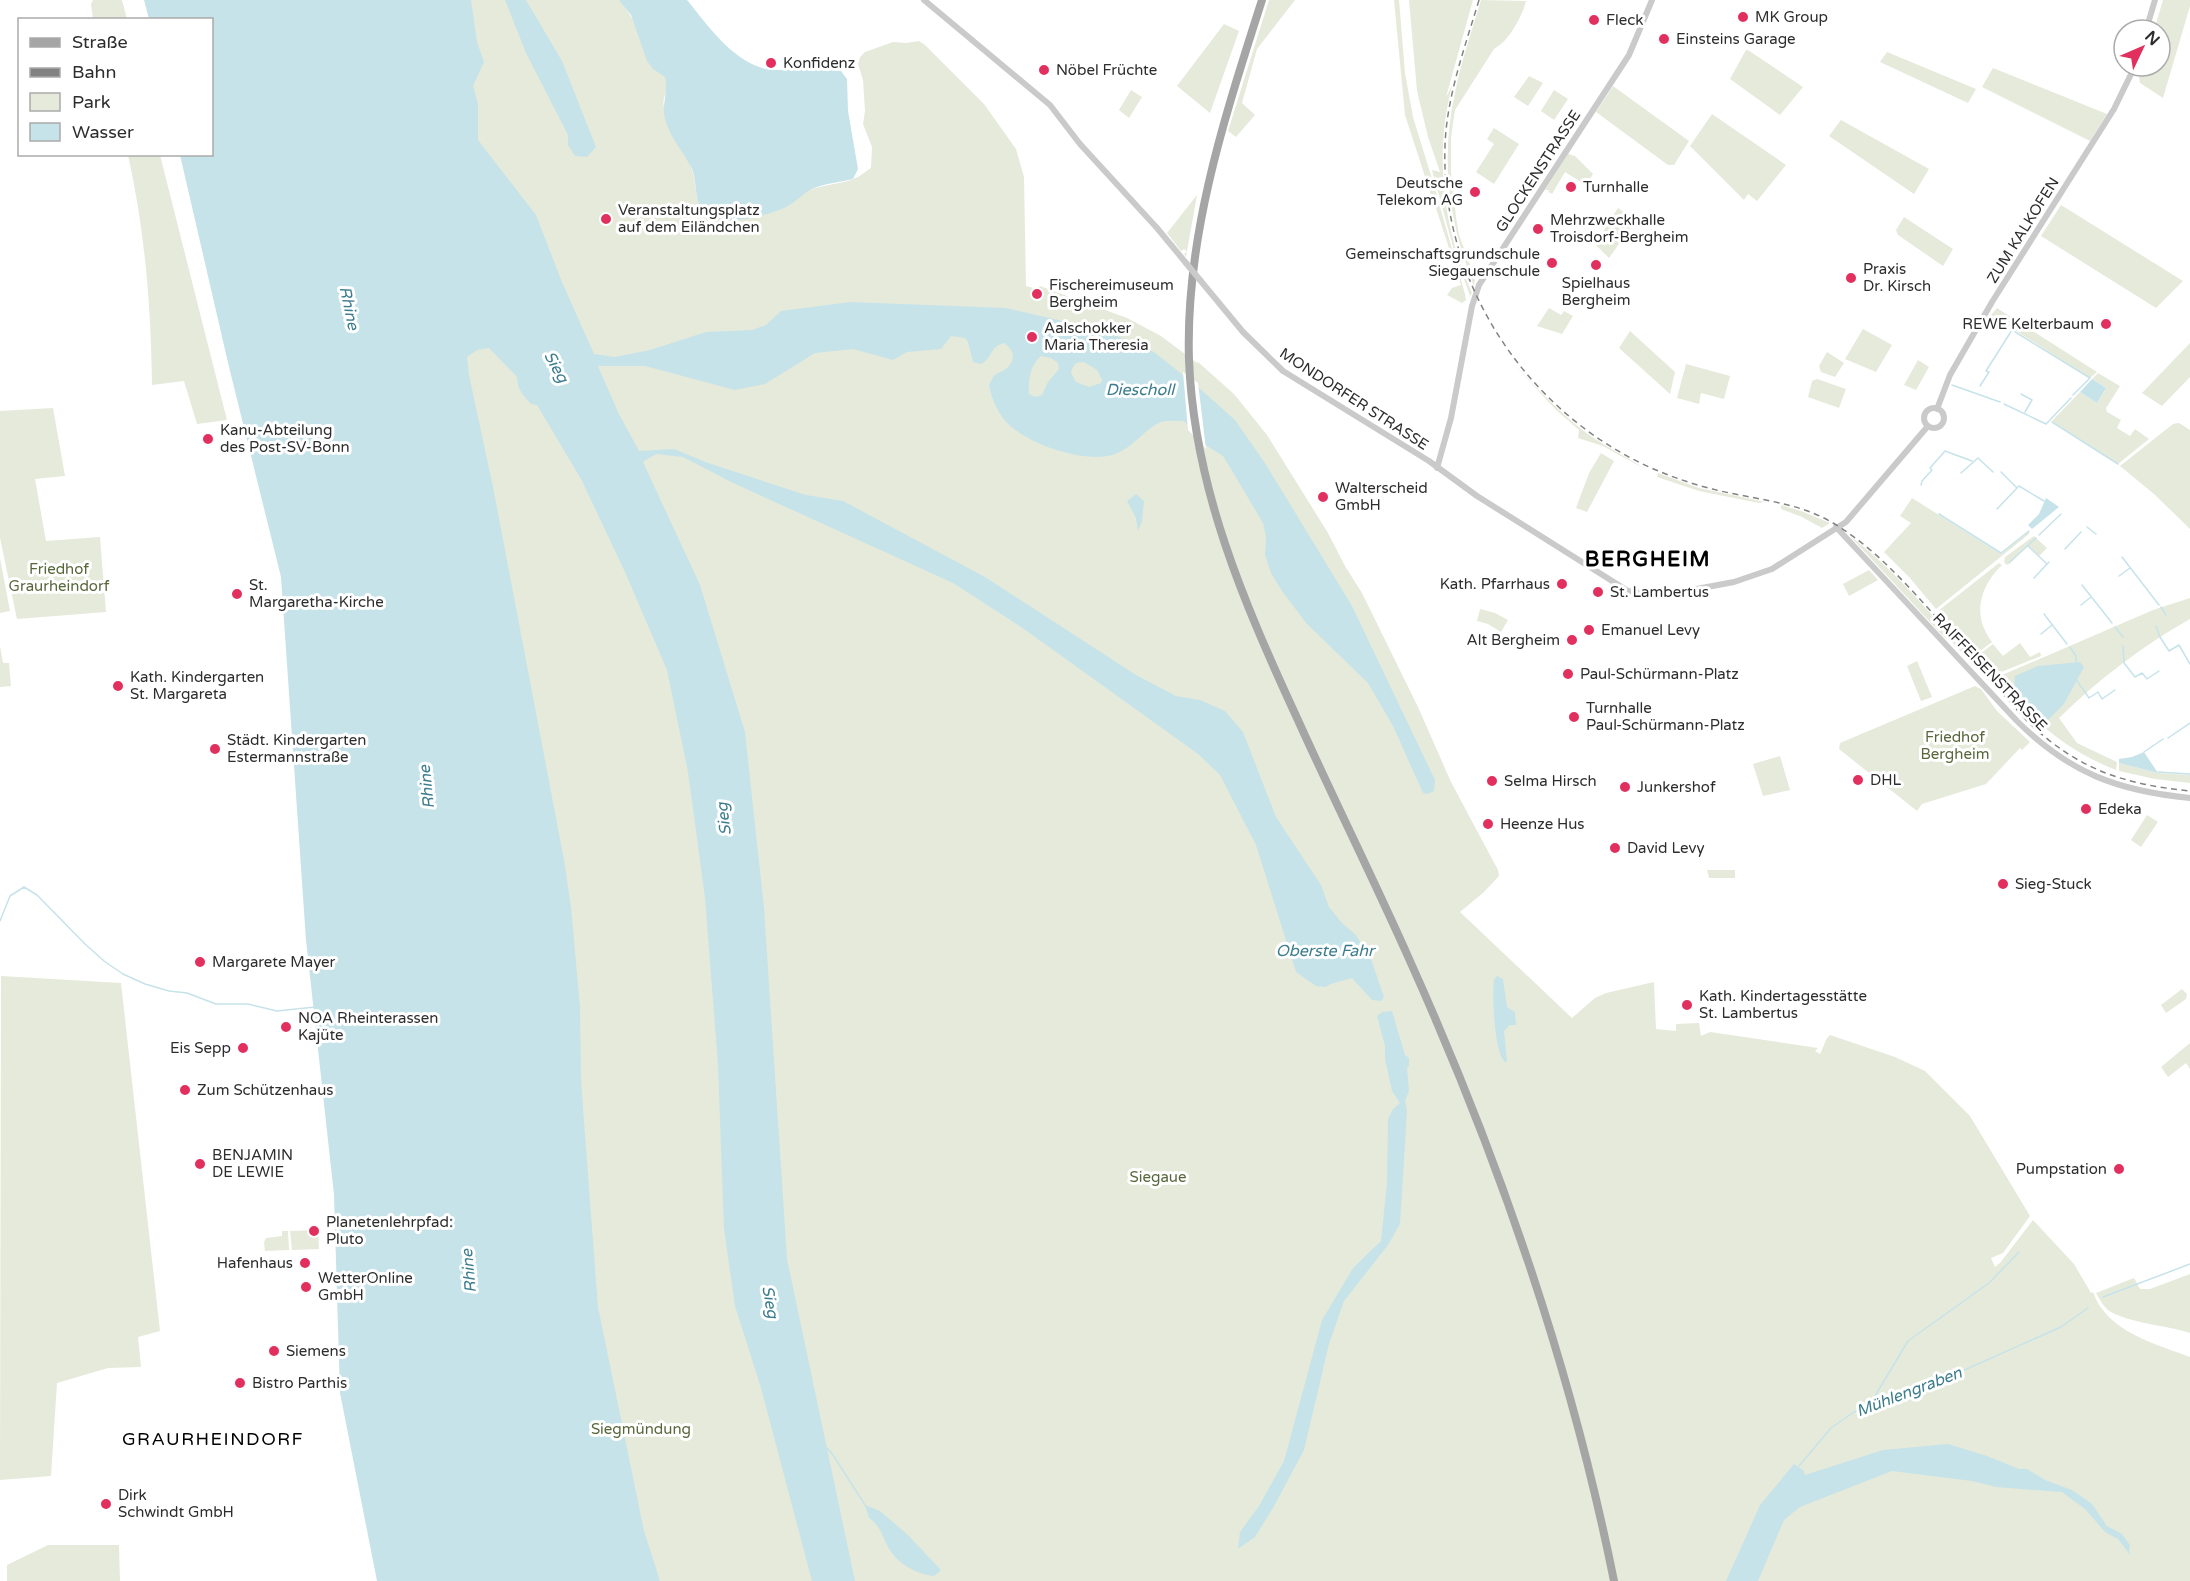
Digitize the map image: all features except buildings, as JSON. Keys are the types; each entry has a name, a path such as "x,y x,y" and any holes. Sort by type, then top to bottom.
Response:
{"main road":[{"path":"1262,0 1233,92 1207,193 1194,271 1190,360 1200,454 1214,512 1240,591 1265,650 1412,965 1470,1101 1498,1175 1535,1279 1570,1393 1601,1516 1614,1581"}],"street":[{"name":"MONDORFER STRASSE","path":"924,0 1050,105 1086,151 1157,228 1243,332 1283,371 1628,591 1659,596 1750,578 1772,569 1836,527"},
{"name":"GLOCKENSTRASSE","path":"1437,468 1451,418 1472,306 1479,285 1629,55 1652,0"},
{"path":"2150,18 2155,0"},
{"name":"ZUM KALKOFEN","path":"1937,409 1953,371 1992,302 2114,110 2129,78"},
{"path":"1930,409 1937,409 1942,413 1943,423 1934,428 1928,426 1924,420 1925,414 1930,409"},
{"path":"1836,527 1846,522 1928,426"},
{"name":"RAIFFEISENSTRASSE","path":"1836,527 2038,740 2066,761 2111,784 2155,794 2190,798"}],"green space":[{"path":"93,0 122,0 127,18 93,18 91,4"},
{"name":"Siegaue","path":"290,0 621,0 667,77 668,84 663,103 692,170 699,206 708,215 726,220 737,220 776,211 809,190 854,179 871,168 872,147 863,124 865,111 863,80 858,64 860,57 865,52 893,42 919,41 925,45 984,104 1016,149 1024,177 1026,286 1037,289 1040,286 1127,318 1161,336 1198,362 1234,394 1267,435 1328,533 1362,593 1418,707 1451,782 1498,870 1499,876 1460,912 1572,1018 1595,998 1606,993 1654,982 1656,1029 1676,1031 1676,1024 1699,1023 1701,1036 1710,1032 1818,1048 1815,1051 1820,1054 1830,1035 1895,1057 1925,1071 1970,1116 2030,1216 2003,1253 1991,1258 1995,1267 2033,1220 2074,1264 2109,1317 2147,1341 2190,1357 2190,1581 527,1581"},
{"path":"1269,0 1295,0 1257,49 1242,103 1255,115 1236,137 1228,131"},
{"path":"1394,0 1399,0 1405,73 1413,117 1437,195 1432,198 1405,115"},
{"path":"1409,0 1473,0 1446,97 1452,86 1443,138 1444,191 1448,217 1462,269 1472,293 1470,296 1455,254 1432,170 1440,172 1428,137 1417,91"},
{"path":"1481,0 1526,1 1514,28 1494,49 1455,110 1451,137 1451,172 1459,235 1475,278 1474,286 1465,263 1453,215 1448,142 1457,81"},
{"path":"2163,0 2190,0 2172,67 2172,18 2158,18"},
{"path":"1224,24 1239,31 1210,113 1177,86"},
{"path":"1746,50 1803,87 1780,115 1730,79"},
{"path":"1887,52 1976,89 1968,103 1880,62"},
{"path":"1993,68 2107,114 2090,141 1982,87"},
{"path":"1529,76 1543,83 1528,106 1514,97"},
{"path":"2139,78 2169,78 2163,98 2140,83"},
{"path":"1613,86 1689,141 1674,165 1668,165 1596,112"},
{"path":"1131,90 1142,97 1129,118 1119,110"},
{"path":"1554,90 1568,99 1554,120 1541,111"},
{"path":"1712,114 1786,165 1757,201 1748,194 1744,200 1690,146"},
{"path":"1841,120 1929,169 1914,194 1829,136"},
{"path":"1494,128 1519,144 1494,184 1476,172 1494,144 1487,139"},
{"path":"1568,154 1575,156 1593,174 1586,185 1565,172 1552,194 1549,192 1548,194 1549,190 1545,190"},
{"path":"128,156 160,156 227,420 197,424 184,381 152,385 146,269"},
{"path":"1197,195 1187,252 1184,249 1181,251 1167,233"},
{"path":"1436,198 1465,294 1466,300 1462,303 1447,295 1452,288 1461,285 1433,199"},
{"path":"2061,205 2183,281 2156,308 2041,236"},
{"path":"1618,208 1636,220 1609,258 1595,244"},
{"path":"1904,217 1953,249 1943,266 1898,235 1896,230"},
{"path":"1549,308 1561,315 1564,311 1573,316 1562,334 1537,326"},
{"path":"1997,308 2097,372 2090,378 1991,315"},
{"path":"1863,329 1892,345 1876,372 1845,359"},
{"path":"1630,331 1675,372 1670,394 1619,348"},
{"path":"2190,343 2190,377 2162,406 2142,393"},
{"path":"1827,352 1844,363 1835,377 1821,372 1819,366"},
{"path":"1918,360 1929,367 1916,390 1904,385"},
{"path":"1514,364 1581,429 1647,470 1603,446 1578,438 1579,430 1555,409"},
{"path":"1686,364 1730,376 1724,399 1701,393 1699,404 1677,398"},
{"path":"2098,373 2120,386 2106,408 2107,412 2121,420 2117,428 2130,436 2135,429 2149,439 2118,464 2052,421 2080,392 2097,403 2106,388 2092,379"},
{"path":"1817,379 1846,389 1839,408 1808,397 1812,381"},
{"name":"Friedhof Graurheindorf","path":"53,408 65,476 35,479 46,541 100,537 106,612 17,619 0,538 0,411"},
{"path":"2179,423 2190,430 2190,529 2154,494 2120,466 2173,424"},
{"path":"1601,453 1614,461 1587,512 1576,508 1589,473"},
{"path":"1658,473 1699,488 1765,502 1759,503 1699,491 1657,477"},
{"path":"1912,498 2001,554 2029,531 2029,534 1936,609 1884,552 1911,523 1900,516"},
{"path":"1781,505 1830,523 1822,528 1781,509"},
{"path":"1850,536 1888,568 1988,680 1954,644 1943,636"},
{"path":"2034,536 2047,548 2039,556 2028,546 2030,543 2007,565 2004,562 2005,557"},
{"path":"0,558 10,611 0,613"},
{"path":"1999,563 2002,565 1983,592 1980,612 1986,632 1992,642 1976,654 1938,611"},
{"path":"1869,570 1878,580 1849,596 1843,584"},
{"path":"2190,598 2190,619 2121,664 2059,718 2077,743 2117,762 2116,770 2082,753 2051,732 2023,708 1997,680 2000,676 2153,610"},
{"path":"1480,609 1508,620 1501,632 1488,624 1477,621"},
{"path":"2020,643 2030,657 2040,652 2041,656 1994,675 1977,656 1993,644 2003,656"},
{"path":"0,646 3,663 9,663 11,686 0,687"},
{"path":"1917,661 1932,697 1921,701 1907,666"},
{"name":"Friedhof Bergheim","path":"1975,686 1981,689 1997,711 2030,742 2022,750 2020,748 1986,784 1922,804 1917,811 1839,749 1840,743"},
{"path":"1780,756 1790,790 1763,796 1753,764"},
{"path":"2119,763 2158,773 2190,775 2190,783 2155,779 2119,771"},
{"path":"2147,815 2158,822 2141,847 2131,840"},
{"path":"1707,870 1735,870 1735,878 1709,878"},
{"path":"1,976 121,983 160,1331 138,1337 141,1367 108,1368 57,1383 51,1476 0,1480"},
{"path":"2182,989 2187,994 2186,999 2166,1013 2161,1005"},
{"path":"2190,1043 2190,1069 2186,1063 2168,1077 2161,1067"},
{"path":"318,1230 319,1249 292,1250 290,1231"},
{"path":"282,1231 288,1231 289,1250 265,1251 266,1238 282,1236"},
{"path":"2190,1274 2190,1333 2120,1316 2106,1308 2096,1293 2134,1278 2140,1289 2150,1289"},
{"path":"48,1545 119,1545 120,1581 7,1581 7,1565"}],"water":[{"path":"144,0 471,0 477,42 484,62 473,86 478,104 478,140 536,215 562,282 594,354 615,357 650,350 706,332 752,330 766,325 781,311 850,302 1006,308 1105,331 1154,352 1235,420 1265,463 1352,606 1435,780 1434,791 1427,794 1423,793 1393,726 1368,683 1306,623 1271,573 1265,555 1266,537 1263,523 1223,456 1207,446 1184,421 1161,422 1126,448 1112,455 1100,457 1072,454 1044,445 1009,425 992,396 989,385 996,375 1010,365 1013,354 1010,348 1004,343 999,345 981,364 973,362 965,338 951,336 941,349 907,352 893,360 853,349 815,353 765,384 735,390 645,366 598,366 618,412 639,451 674,449 708,463 806,495 843,501 985,577 1136,675 1176,696 1200,700 1225,711 1243,732 1276,817 1321,885 1329,907 1356,935 1371,959 1384,997 1381,1001 1372,1000 1352,978 1325,987 1316,986 1296,972 1256,845 1220,775 1198,754 1024,629 953,583 733,483 683,457 656,454 643,462 700,585 745,732 764,908 787,1259 855,1581 812,1581 761,1388 735,1306 724,1229 718,1065 705,898 688,772 667,670 625,572 581,479 537,405 531,404 525,398 519,388 517,377 489,348 477,350 467,357 469,375 493,487 571,907 580,1007 581,1081 598,1307 644,1531 660,1581 377,1581 340,1393 334,1195 306,940 281,577 180,156 213,156 213,18 149,18","holes":["1041,356 1051,358 1058,363 1059,369 1048,382 1042,395 1035,397 1029,394 1029,379 1034,364","1084,362 1097,370 1102,380 1101,383 1089,387 1076,382 1071,373 1076,363"]},
{"path":"505,0 526,0 562,61 596,147 587,157 575,156 568,145 568,135 526,53"},
{"path":"619,0 687,0 723,43 745,60 758,66 771,70 831,69 841,71 847,79 848,111 858,169 853,179 812,189 790,205 756,217 719,219 703,211 697,195 693,172 671,134 664,116 665,77 653,69 647,61 631,15"},
{"path":"2092,379 2106,388 2097,403 2080,392"},
{"path":"1136,494 1144,501 1142,521 1138,531 1136,518 1127,501"},
{"path":"2046,498 2059,507 2032,529 2028,525 2039,514"},
{"path":"2080,662 2084,667 2064,704 2047,721 2014,688 2015,676 2038,666"},
{"path":"2144,752 2158,773 2119,763 2119,759"},
{"path":"1497,976 1503,979 1507,1007 1515,1012 1516,1025 1510,1025 1504,1031 1507,1061 1505,1062 1498,1047 1495,1023 1493,987"},
{"path":"1392,1011 1405,1055 1409,1058 1400,1224 1388,1245 1344,1301 1329,1344 1304,1450 1255,1537 1238,1549 1240,1532 1259,1506 1284,1461 1322,1320 1353,1268 1381,1241 1387,1183 1388,1119 1393,1109 1400,1103 1392,1091 1385,1059 1385,1046 1377,1016 1382,1012"},
{"path":"1948,1444 2019,1469 2027,1469 2045,1480 2072,1490 2092,1504 2107,1526 2122,1534 2130,1545 2131,1556 2118,1539 2105,1532 2086,1510 2062,1492 1996,1487 1972,1481 1892,1471 1800,1507 1784,1520 1758,1581 1726,1581 1760,1505 1794,1464 1804,1471 1805,1475 1883,1450"},
{"path":"865,1505 880,1511 908,1535 941,1570 934,1576 927,1575 913,1570 895,1557 878,1527 869,1518"}],"pier":[{"path":"1183,372 1198,383 1206,449 1188,430"}],"waterway":[{"path":"1980,386 1989,372 1986,371 2012,330 2090,378 2073,395"},
{"path":"1952,385 2000,402"},
{"path":"2021,394 2032,400 2025,412"},
{"path":"2004,404 2046,424 2071,398"},
{"path":"2052,422 2118,464"},
{"path":"1921,485 1932,470 1930,468 1945,451 1972,461"},
{"path":"1961,473 1978,458 1993,472"},
{"path":"2001,472 2017,488 2019,486 2044,501"},
{"path":"1997,509 2017,488"},
{"path":"1939,514 2001,553 2029,531"},
{"path":"2039,535 2061,514"},
{"path":"2087,527 2096,534"},
{"path":"2065,549 2081,532"},
{"path":"2009,563 2036,538"},
{"path":"2028,546 2047,564"},
{"path":"2122,557 2159,605"},
{"path":"2034,578 2049,562"},
{"path":"2119,576 2130,568"},
{"path":"2082,585 2112,623"},
{"path":"2081,605 2091,597"},
{"path":"2161,607 2166,615"},
{"path":"2044,614 2067,644"},
{"path":"2041,634 2052,625"},
{"path":"2156,626 2169,651 2179,645 2190,664"},
{"path":"2115,627 2123,637"},
{"path":"2123,646 2124,663 2135,677 2142,673 2147,679 2159,671"},
{"path":"2070,647 2076,656 2076,663"},
{"path":"2077,681 2082,688"},
{"path":"2083,689 2089,698 2098,692 2102,699 2115,690"},
{"path":"2168,738 2190,723"},
{"path":"2144,752 2163,739"},
{"path":"2158,772 2190,774"},
{"path":"0,921 10,896 24,887 37,895 104,961 123,974 145,984 169,991 187,993 216,1004 248,1004 277,1011 315,1007"},
{"path":"1857,1410 1875,1396 1908,1341 1989,1283 2019,1252"},
{"name":"Mühlengraben","path":"2103,1297 2190,1264"},
{"name":"Mühlengraben","path":"1799,1466 1831,1428 1854,1412 1884,1400 1913,1393 2061,1327 2088,1308"},
{"path":"827,1448 865,1505"}],"railway":[{"path":"1479,0 1458,71 1446,126 1447,197 1458,247 1476,295 1501,339 1532,380 1569,416 1610,446 1656,470 1705,487 1798,508 1833,523 1863,544 1902,580 2027,721 2046,738 2064,751 2102,771 2143,784 2190,791"}],"place":[{"name":"MK Group","path":"1743,17"},
{"name":"Fleck","path":"1594,20"},
{"name":"Einsteins Garage","path":"1664,39"},
{"name":"Konfidenz","path":"771,63"},
{"name":"Nöbel Früchte","path":"1044,70"},
{"name":"Turnhalle","path":"1571,187"},
{"name":"Deutsche Telekom AG","path":"1475,192"},
{"name":"Veranstaltungsplatz auf dem Eiländchen","path":"606,219"},
{"name":"Mehrzweckhalle Troisdorf-Bergheim","path":"1538,229"},
{"name":"Gemeinschaftsgrundschule Siegauenschule","path":"1552,263"},
{"name":"Spielhaus Bergheim","path":"1596,265"},
{"name":"Praxis Dr. Kirsch","path":"1851,278"},
{"name":"Fischereimuseum Bergheim","path":"1037,294"},
{"name":"REWE Kelterbaum","path":"2106,324"},
{"name":"Aalschokker Maria Theresia","path":"1032,337"},
{"name":"Kanu-Abteilung des Post-SV-Bonn","path":"208,439"},
{"name":"Walterscheid GmbH","path":"1323,497"},
{"name":"Kath. Pfarrhaus","path":"1562,584"},
{"name":"St. Lambertus","path":"1598,592"},
{"name":"St. Margaretha-Kirche","path":"237,594"},
{"name":"Emanuel Levy","path":"1589,630"},
{"name":"Alt Bergheim","path":"1572,640"},
{"name":"Paul-Schürmann-Platz","path":"1568,674"},
{"name":"Kath. Kindergarten St. Margareta","path":"118,686"},
{"name":"Turnhalle Paul-Schürmann-Platz","path":"1574,717"},
{"name":"Städt. Kindergarten Estermannstraße","path":"215,749"},
{"name":"DHL","path":"1858,780"},
{"name":"Selma Hirsch","path":"1492,781"},
{"name":"Junkershof","path":"1625,787"},
{"name":"Edeka","path":"2086,809"},
{"name":"Heenze Hus","path":"1488,824"},
{"name":"David Levy","path":"1615,848"},
{"name":"Sieg-Stuck","path":"2003,884"},
{"name":"Margarete Mayer","path":"200,962"},
{"name":"Kath. Kindertagesstätte St. Lambertus","path":"1687,1005"},
{"name":"NOA Rheinterassen Kajüte","path":"286,1027"},
{"name":"Eis Sepp","path":"243,1048"},
{"name":"Zum Schützenhaus","path":"185,1090"},
{"name":"BENJAMIN DE LEWIE","path":"200,1164"},
{"name":"Pumpstation","path":"2119,1169"},
{"name":"Planetenlehrpfad: Pluto","path":"314,1231"},
{"name":"Hafenhaus","path":"305,1263"},
{"name":"WetterOnline GmbH","path":"306,1287"},
{"name":"Siemens","path":"274,1351"},
{"name":"Bistro Parthis","path":"240,1383"},
{"name":"Dirk Schwindt GmbH","path":"106,1504"}],"district":[{"name":"BERGHEIM","path":"1648,559"},
{"name":"GRAURHEINDORF","path":"213,1439"}],"water label":[{"name":"Rhine","path":"349,308"},
{"name":"Sieg","path":"556,367"},
{"name":"Diescholl","path":"1140,390"},
{"name":"Rhine","path":"427,787"},
{"name":"Sieg","path":"724,819"},
{"name":"Oberste Fahr","path":"1325,951"},
{"name":"Rhine","path":"469,1271"},
{"name":"Sieg","path":"770,1302"}],"park label":[{"name":"Siegmündung","path":"641,1429"}]}
